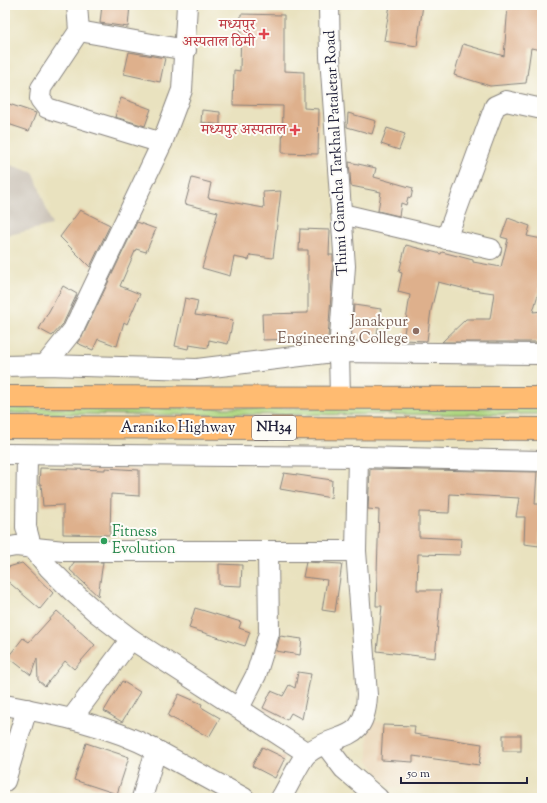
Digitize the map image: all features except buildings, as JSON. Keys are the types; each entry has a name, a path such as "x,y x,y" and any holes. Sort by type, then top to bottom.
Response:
{"highway":[{"name":"Araniko Highway","path":"5,397 542,398"},
{"name":"Araniko Highway","path":"5,427 542,429"}],"street":[{"path":"77,5 78,31 41,88 40,99 47,108 162,143"},
{"path":"45,365 73,330 162,143 182,90 186,50 187,5"},
{"name":"Thimi Gamcha Tarkhal Pataletar Road","path":"329,5 330,57 345,266 339,352 340,397"},
{"path":"78,31 186,50"},
{"path":"446,239 495,106 506,101 542,109"},
{"path":"342,214 491,249"},
{"path":"5,366 45,365 197,369 339,352 542,354"},
{"path":"5,454 358,457 542,461"},
{"path":"26,455 26,527 31,546 72,591 97,613 132,639 307,753"},
{"path":"281,798 307,753 351,733 360,724 366,712 367,695 356,551 358,457"},
{"path":"5,548 31,546 64,550 356,551"},
{"path":"239,708 256,675 269,633 268,551"},
{"path":"72,718 132,639"},
{"path":"5,705 72,718 134,738 244,798"},
{"path":"5,781 27,709"},
{"path":"325,744 344,769 378,798"},
{"path":"142,798 156,750"}],"shaded area":[{"path":"5,163 34,173 52,225 5,236"},
{"path":"368,720 490,742 480,780 424,789 389,787 368,761"}],"green space":[{"path":"5,408 498,408 542,409 542,414 144,415 5,413"}],"place":[{"name":"मध्यपुर अस्पताल ठिमी","path":"264,34"},
{"name":"मध्यपुर अस्पताल","path":"295,130"},
{"name":"Janakpur Engineering College","path":"416,331"},
{"name":"Fitness Evolution","path":"104,541"}]}
